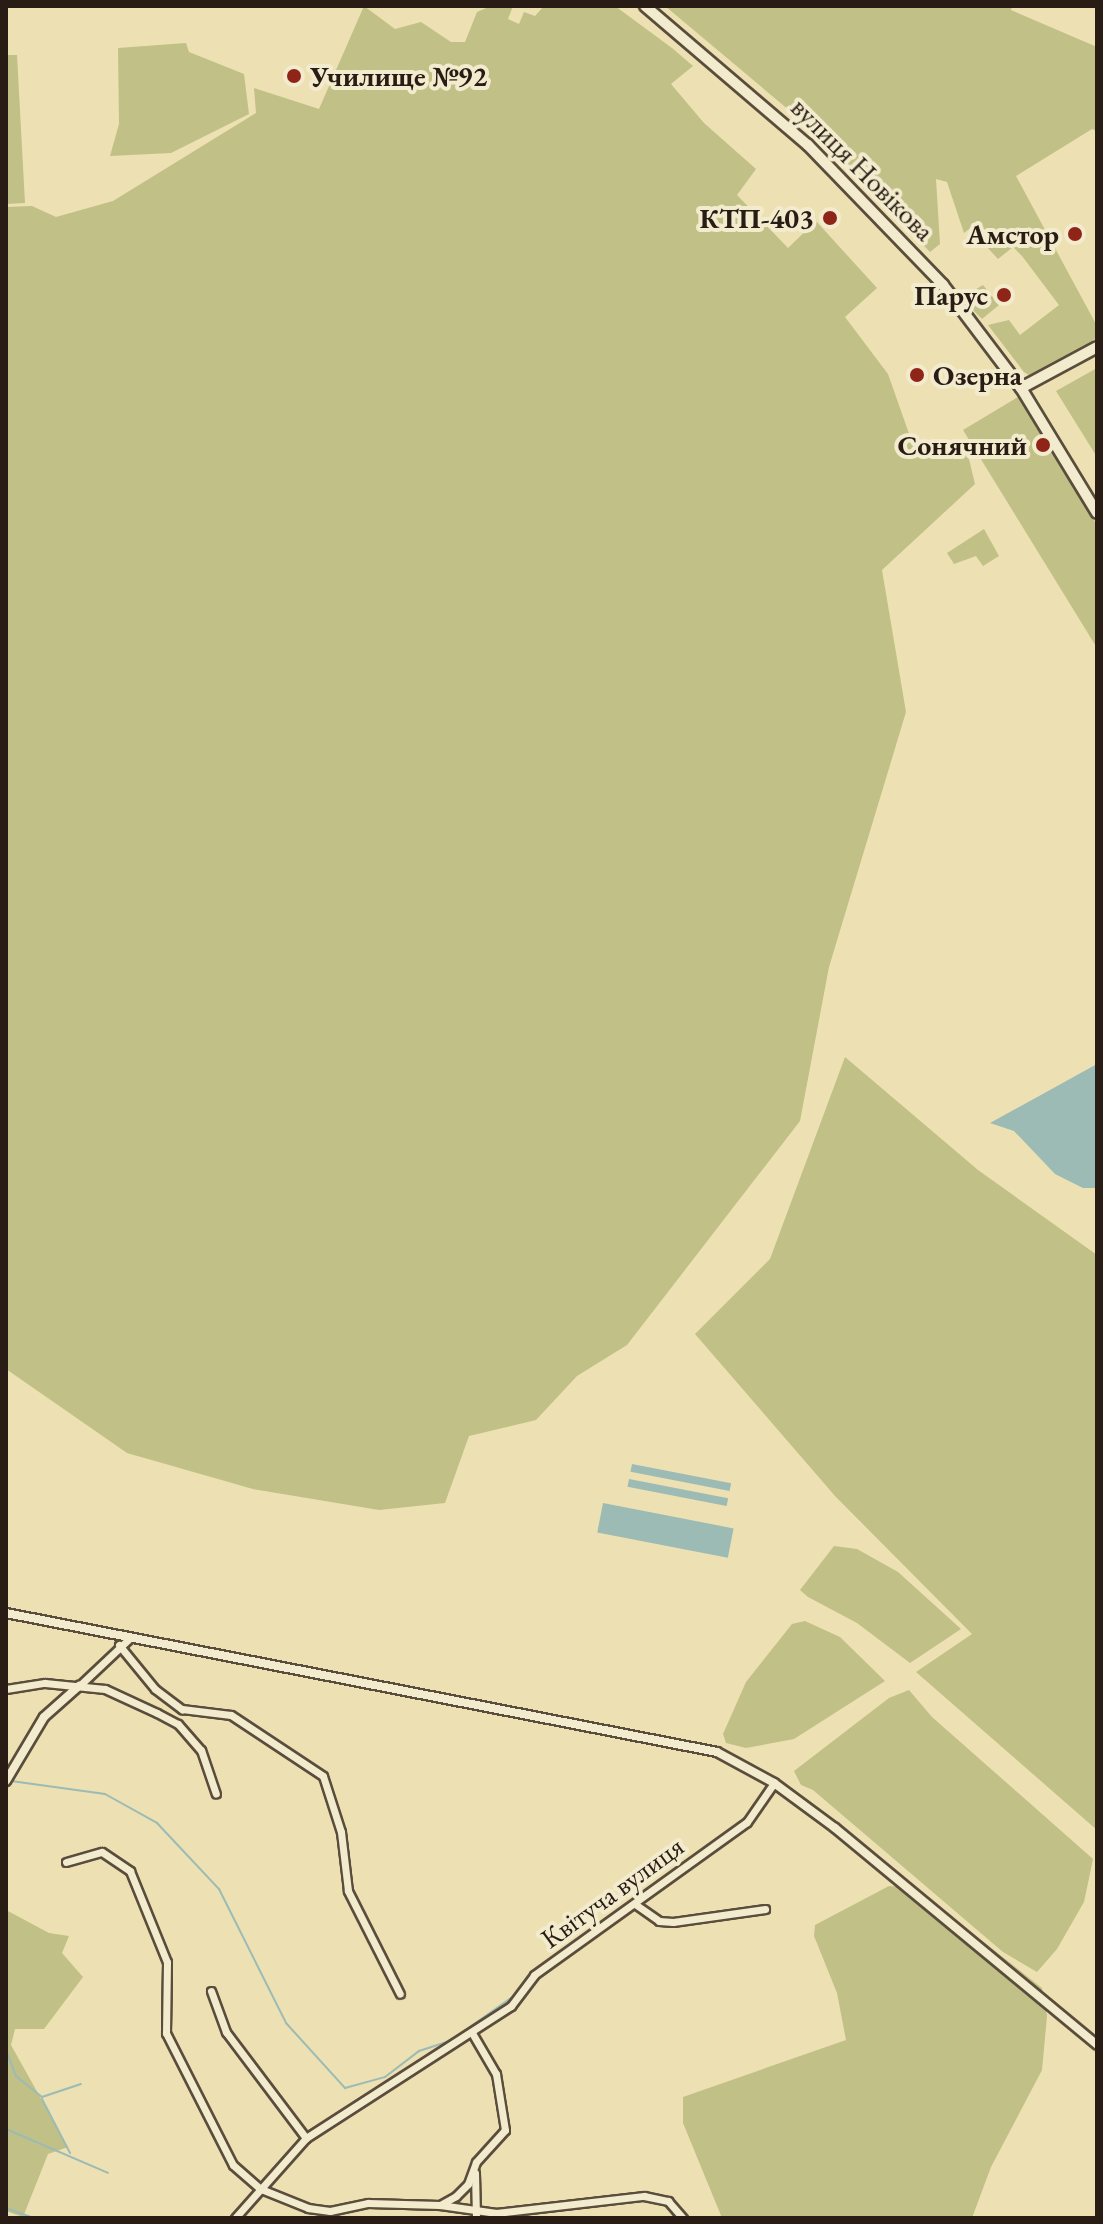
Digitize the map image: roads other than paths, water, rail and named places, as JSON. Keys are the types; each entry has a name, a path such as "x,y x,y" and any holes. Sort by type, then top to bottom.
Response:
{"main road":[{"name":"вулиця Новікова","path":"645,6 750,91 863,198 943,285 1021,388 1097,513"},
{"path":"1021,388 1097,347"}],"street":[{"path":"6,1613 661,1738 717,1752 774,1783 1097,2045"},
{"path":"6,1781 44,1717 131,1637"},
{"path":"119,1645 155,1689 182,1709 231,1715 317,1769 329,1785 348,1891 400,1994"},
{"path":"6,1689 45,1683 105,1689 178,1724 201,1750 216,1794"},
{"name":"Квітуча вулиця","path":"235,2218 306,2138 511,2006 534,1975 747,1822 774,1783"},
{"path":"66,1862 108,1853 130,1871 167,1962 166,2033 233,2165 261,2189 308,2208 330,2211 368,2203 440,2205 476,2215 656,2198 668,2201 683,2218"},
{"path":"635,1904 659,1921 673,1922 765,1909"},
{"path":"211,1991 226,2032 306,2138"},
{"path":"440,2205 468,2184 475,2167 505,2130 496,2074 472,2033"},
{"path":"475,2167 476,2215"}],"water":[{"path":"1097,1064 1097,1188 1083,1188 1055,1174 1014,1131 990,1123"},
{"path":"632,1464 731,1483 730,1491 630,1472"},
{"path":"629,1479 728,1498 727,1506 627,1487"},
{"path":"603,1503 734,1528 728,1558 597,1532"}],"waterway":[{"path":"11,1781 105,1794 157,1823 219,1889 286,2023 345,2088 385,2077 419,2051 450,2041 511,1998"},
{"path":"6,2050 16,2076 42,2097 81,2084"},
{"path":"42,2099 70,2153"},
{"path":"6,2129 108,2173"},
{"path":"6,2208 34,2218"}],"place":[{"name":"Училище №92","path":"294,76"},
{"name":"КТП-403","path":"830,218"},
{"name":"Амстор","path":"1075,234"},
{"name":"Парус","path":"1004,295"},
{"name":"Озерна","path":"917,375"},
{"name":"Сонячний","path":"1043,445"}]}
